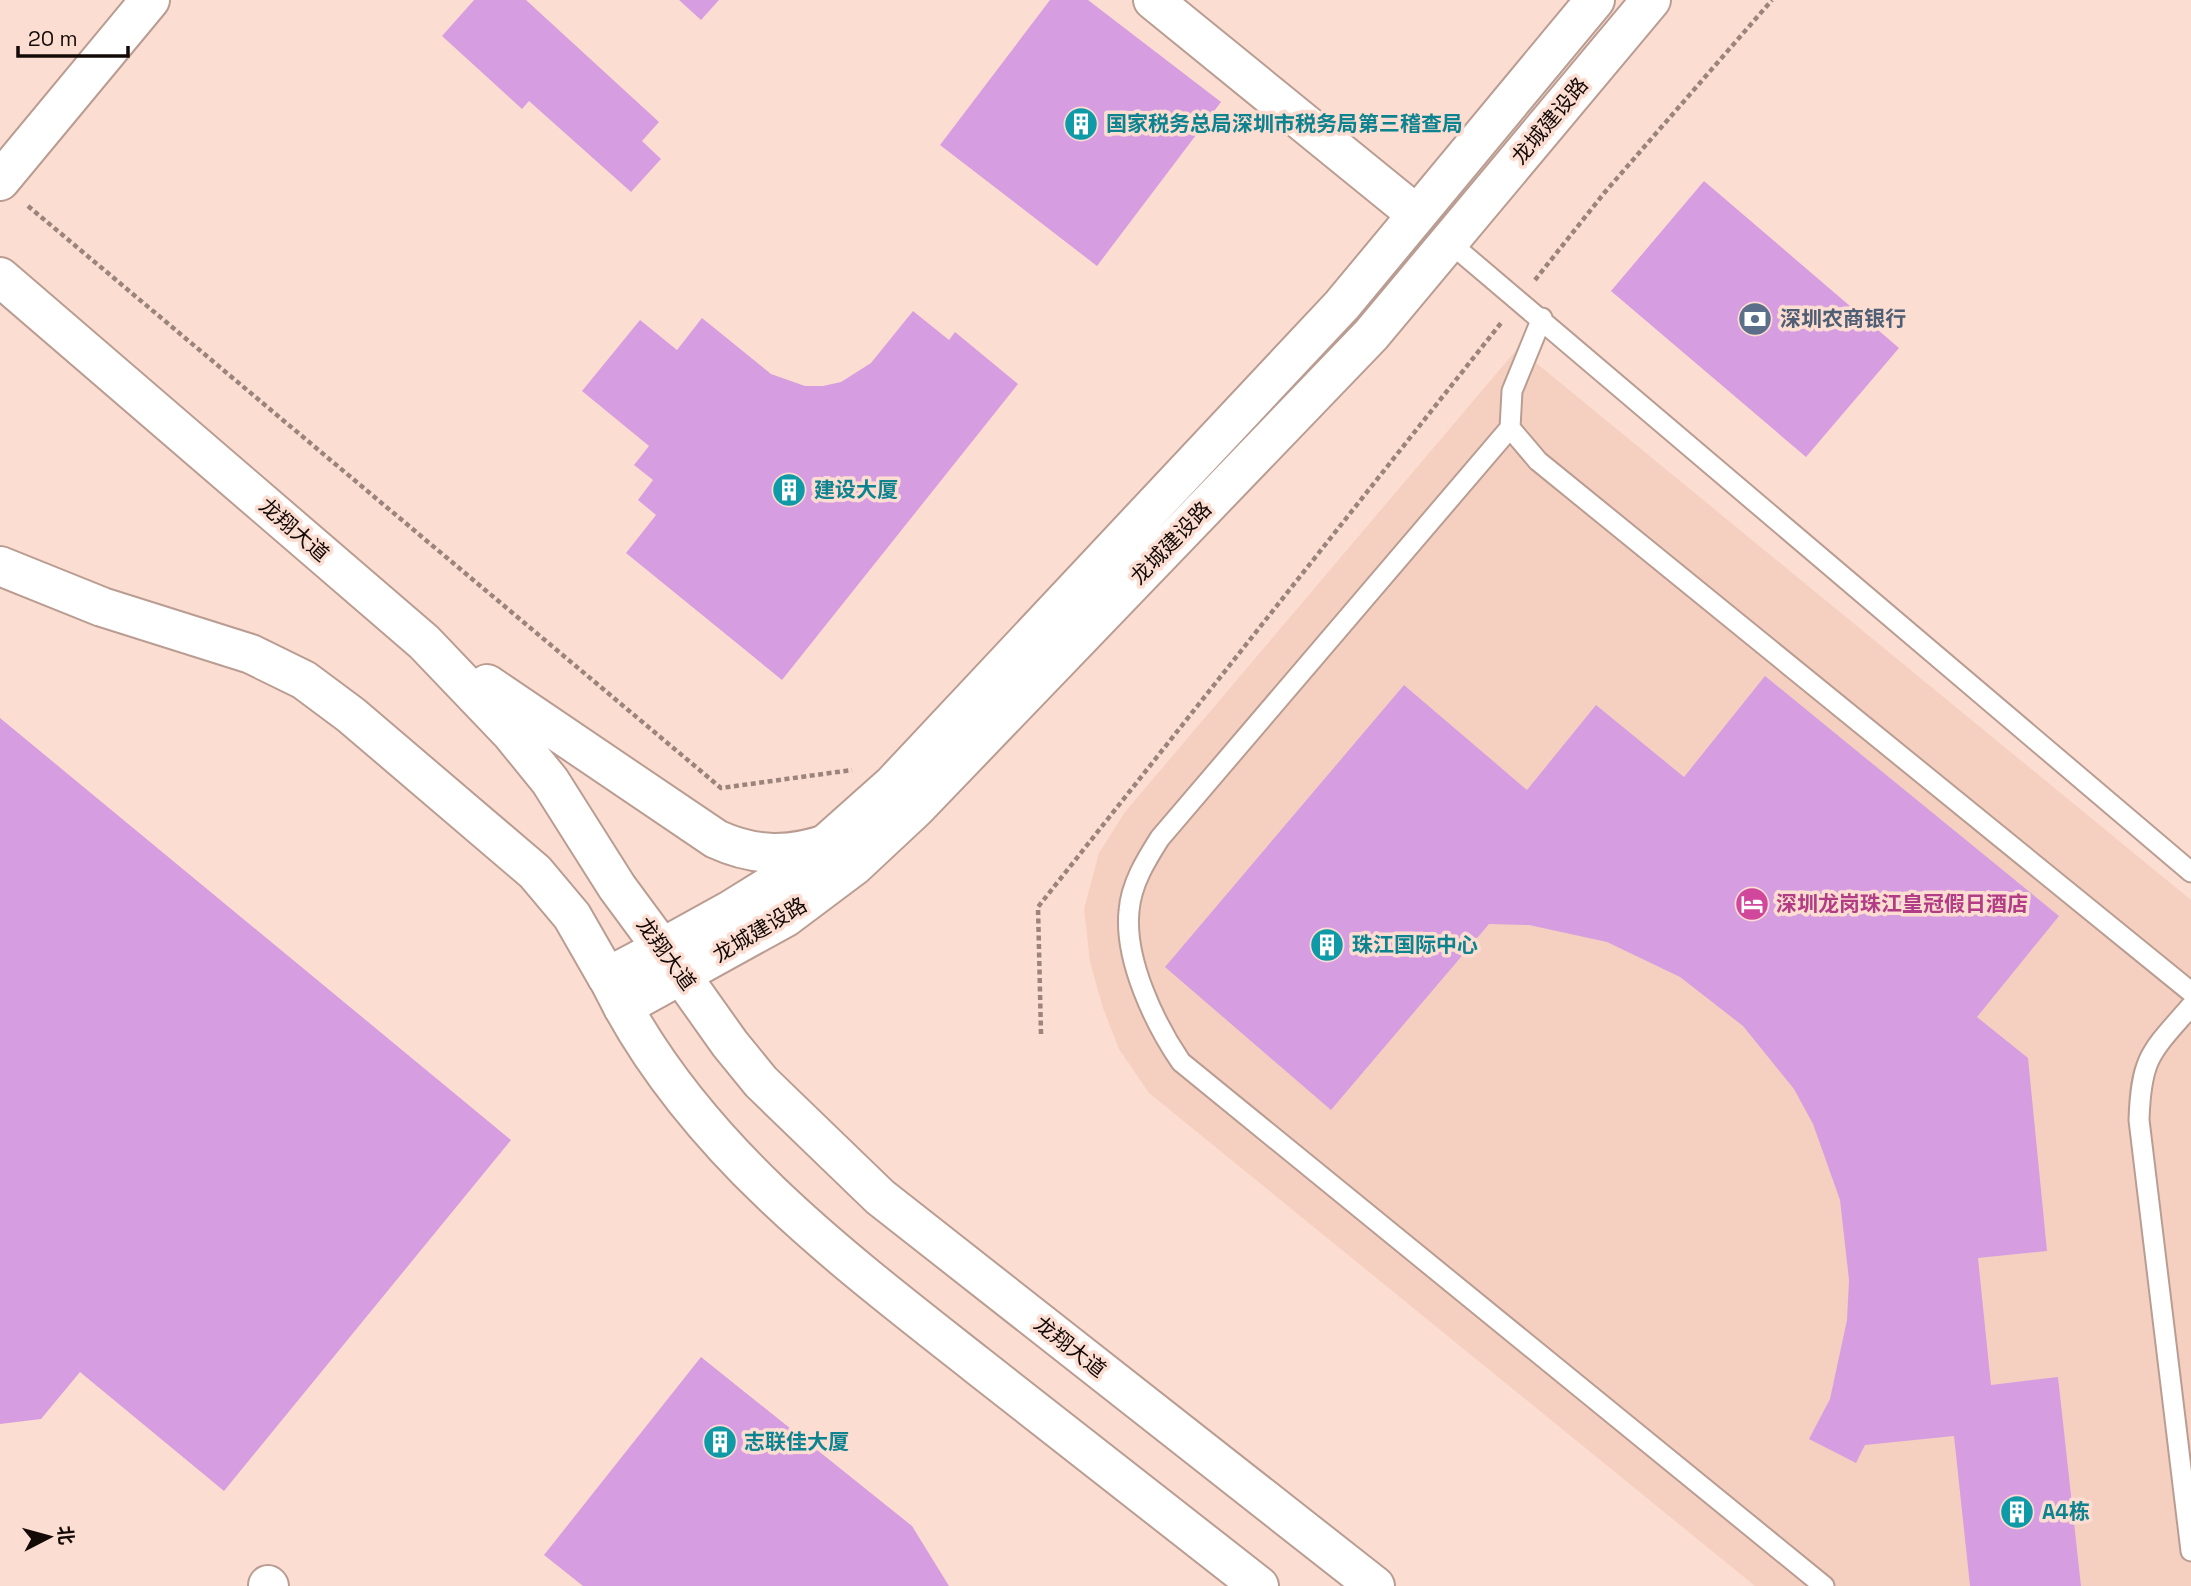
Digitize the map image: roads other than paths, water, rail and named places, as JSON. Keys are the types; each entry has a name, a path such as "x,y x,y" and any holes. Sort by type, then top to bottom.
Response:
{"main road":[{"path":"11,191 150,0"},
{"path":"1153,0 1416,214"},
{"name":"龙城建设路","path":"672,961 832,842 892,785 1342,305 1595,0"},
{"name":"龙城建设路","path":"615,992 672,961 777,922 821,893 907,816 1371,335 1651,0"},
{"name":"龙翔大道","path":"0,277 425,642 486,705 550,781 617,887 730,1044 761,1082 880,1197 1375,1586"},
{"path":"0,566 102,607 251,654 304,680 351,715 535,872 572,916 673,1087 709,1130 834,1251 1259,1586"},
{"path":"425,642 716,839 743,850 773,854 794,853 832,842"}],"lane":[{"path":"1449,242 1520,299 2191,872"},
{"path":"1542,318 1513,391 1510,428 1160,838 1139,871 1128,912 1133,954 1158,1029 1181,1062 1824,1586"},
{"path":"1510,428 1538,461 2191,992"},
{"path":"2191,1006 2152,1050 2140,1079 2138,1120 2191,1551"}],"place":[{"name":"国家税务总局深圳市税务局第三稽查局","path":"1081,124"},
{"name":"深圳农商银行","path":"1755,319"},
{"name":"建设大厦","path":"789,490"},
{"name":"深圳龙岗珠江皇冠假日酒店","path":"1752,904"},
{"name":"珠江国际中心","path":"1327,945"},
{"name":"志联佳大厦","path":"720,1442"},
{"name":"A4栋","path":"2017,1512"}]}
